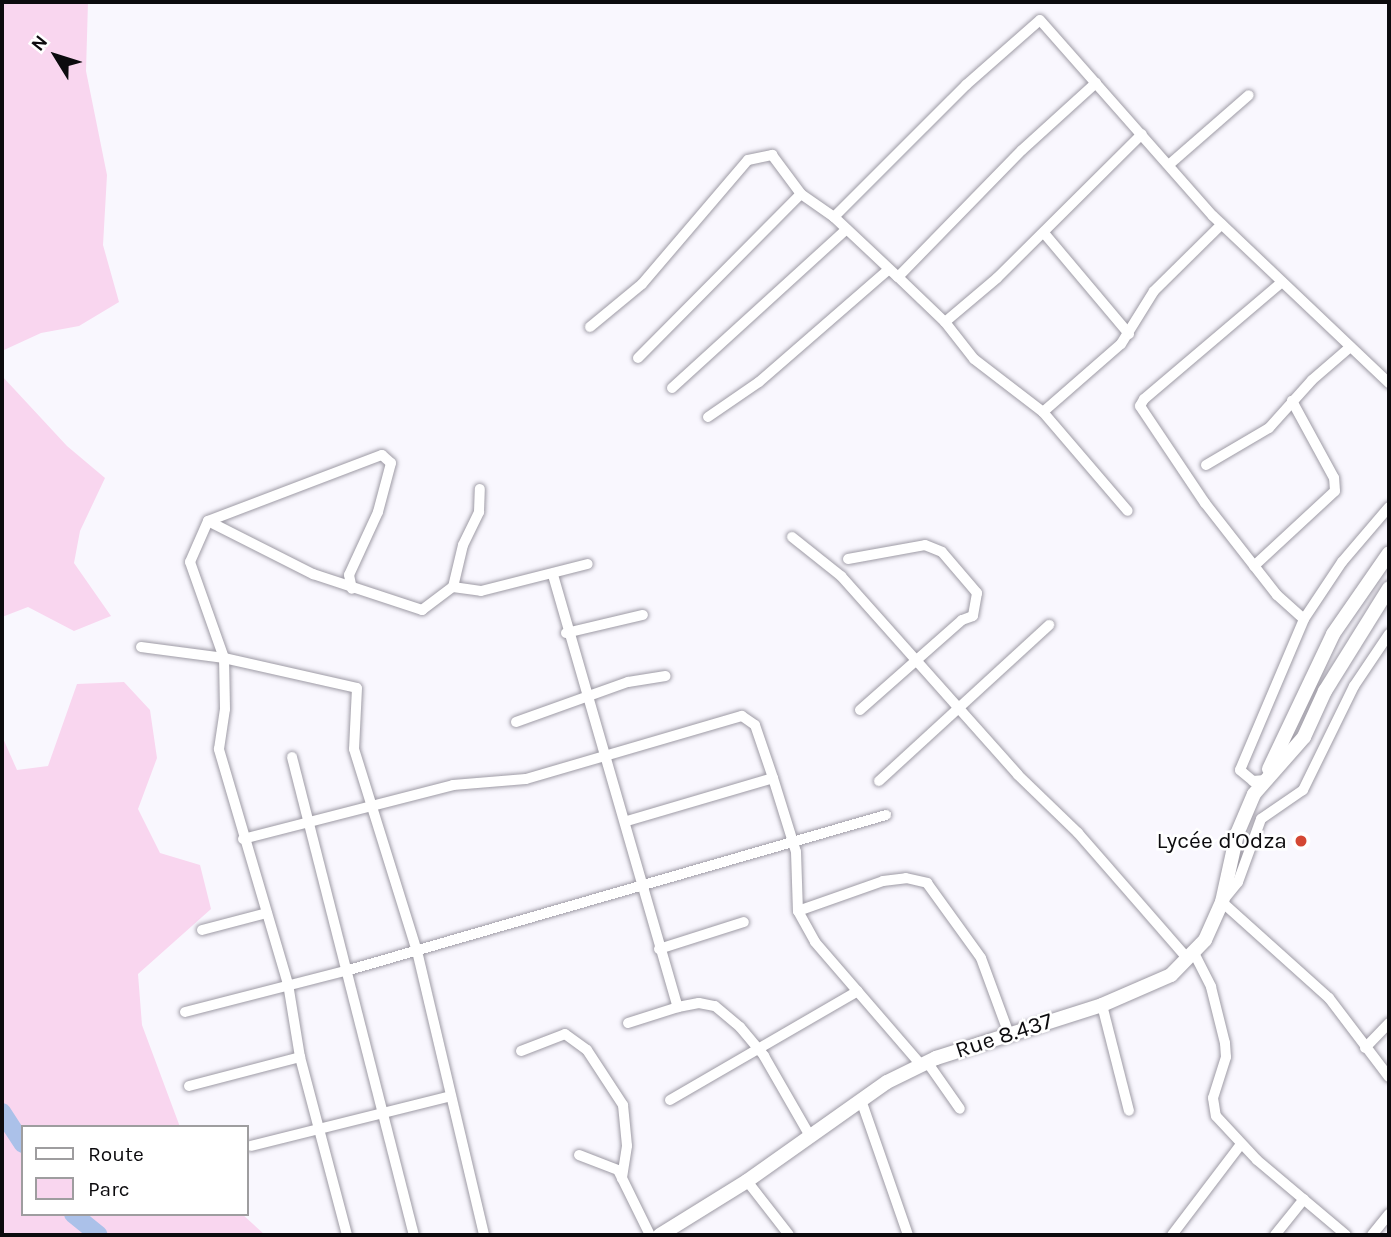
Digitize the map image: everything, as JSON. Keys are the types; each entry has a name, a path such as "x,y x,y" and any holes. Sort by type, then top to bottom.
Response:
{"main road":[{"name":"Rue 8.437","path":"660,1235 747,1181 861,1100 924,1064 1102,1005 1158,983 1191,956 1222,902 1237,834 1265,780 1332,634 1389,553"},
{"name":"Rue 8.437","path":"1265,780 1304,737 1325,691 1389,589"}],"street":[{"path":"834,217 966,85 1040,20 1171,163 1222,224 1349,348 1389,383"},
{"path":"898,277 1022,150 1096,83"},
{"path":"1171,163 1249,95"},
{"path":"945,322 1044,233 1142,134"},
{"path":"590,327 642,284 748,160 772,155 801,194 834,217 898,277 945,322 974,359 1043,412 1128,512"},
{"path":"638,358 801,194"},
{"path":"1043,412 1129,334 1154,291 1222,224"},
{"path":"671,388 847,229"},
{"path":"1044,233 1129,334"},
{"path":"708,417 759,382 889,269"},
{"path":"1282,282 1144,398 1140,406 1254,566 1304,619"},
{"path":"1206,466 1269,428 1292,401 1349,348"},
{"path":"1254,566 1335,491 1334,478 1292,401"},
{"path":"347,1235 300,1057 288,984 243,839 219,749 225,709 224,658 190,562 208,521 325,474 382,455 389,457 377,512 349,575 352,589"},
{"path":"208,521 286,562 352,589 422,610 453,587 463,545 479,512 480,489"},
{"path":"1265,780 1253,781 1240,770 1304,619 1342,562 1389,507"},
{"path":"792,537 841,576 1018,775 1078,833 1191,956 1211,987 1225,1043 1213,1107 1241,1144 1346,1235"},
{"path":"848,559 925,545 942,552 976,593 973,616 962,620 919,663 860,710"},
{"path":"453,587 481,592 588,564"},
{"path":"553,575 566,634 608,756 659,949 678,1007"},
{"path":"566,634 643,615"},
{"path":"879,781 1049,625"},
{"path":"1388,641 1354,686 1304,790 1261,818 1238,882 1222,902 1329,998 1389,1077"},
{"path":"142,647 224,658 355,685 354,749 417,951 449,1097 484,1235"},
{"path":"516,722 628,681 666,676"},
{"path":"243,839 453,785 509,783 742,716 755,725 773,778 793,840 798,911 815,942 924,1064 960,1109"},
{"path":"292,757 307,822 349,970 414,1235"},
{"path":"627,821 773,778"},
{"path":"185,1012 417,951 886,815"},
{"path":"798,911 883,881 906,878 927,883 981,958 1009,1034"},
{"path":"202,930 267,913"},
{"path":"659,949 744,922"},
{"path":"670,1100 858,991"},
{"path":"628,1023 678,1007 699,1003 715,1006 759,1050 810,1136"},
{"path":"1102,1005 1129,1111"},
{"path":"1365,1048 1389,1023"},
{"path":"521,1051 565,1034 582,1044 622,1105 627,1146 622,1179"},
{"path":"188,1086 300,1057"},
{"path":"251,1146 319,1132 449,1097"},
{"path":"861,1100 908,1235"},
{"path":"1172,1235 1241,1144"},
{"path":"579,1155 609,1163 622,1179 650,1235"},
{"path":"747,1181 789,1235"},
{"path":"1275,1235 1304,1199"},
{"path":"1372,1235 1389,1214"}],"green space":[{"path":"2,2 88,2 86,71 107,175 103,245 119,302 79,326 41,333 4,350 2,355"},
{"path":"2,376 67,446 105,478 80,531 74,563 111,616 74,631 28,607 2,617"},
{"path":"124,682 150,710 157,758 138,809 160,853 200,865 211,909 138,974 142,1025 179,1125 21,1125 21,1216 244,1216 265,1235 2,1235 2,736 17,770 48,766 77,684"}],"waterway":[{"path":"2,1112 21,1141"},
{"path":"75,1216 99,1235"}],"place":[{"name":"Lycée d'Odza","path":"1301,841"}]}
